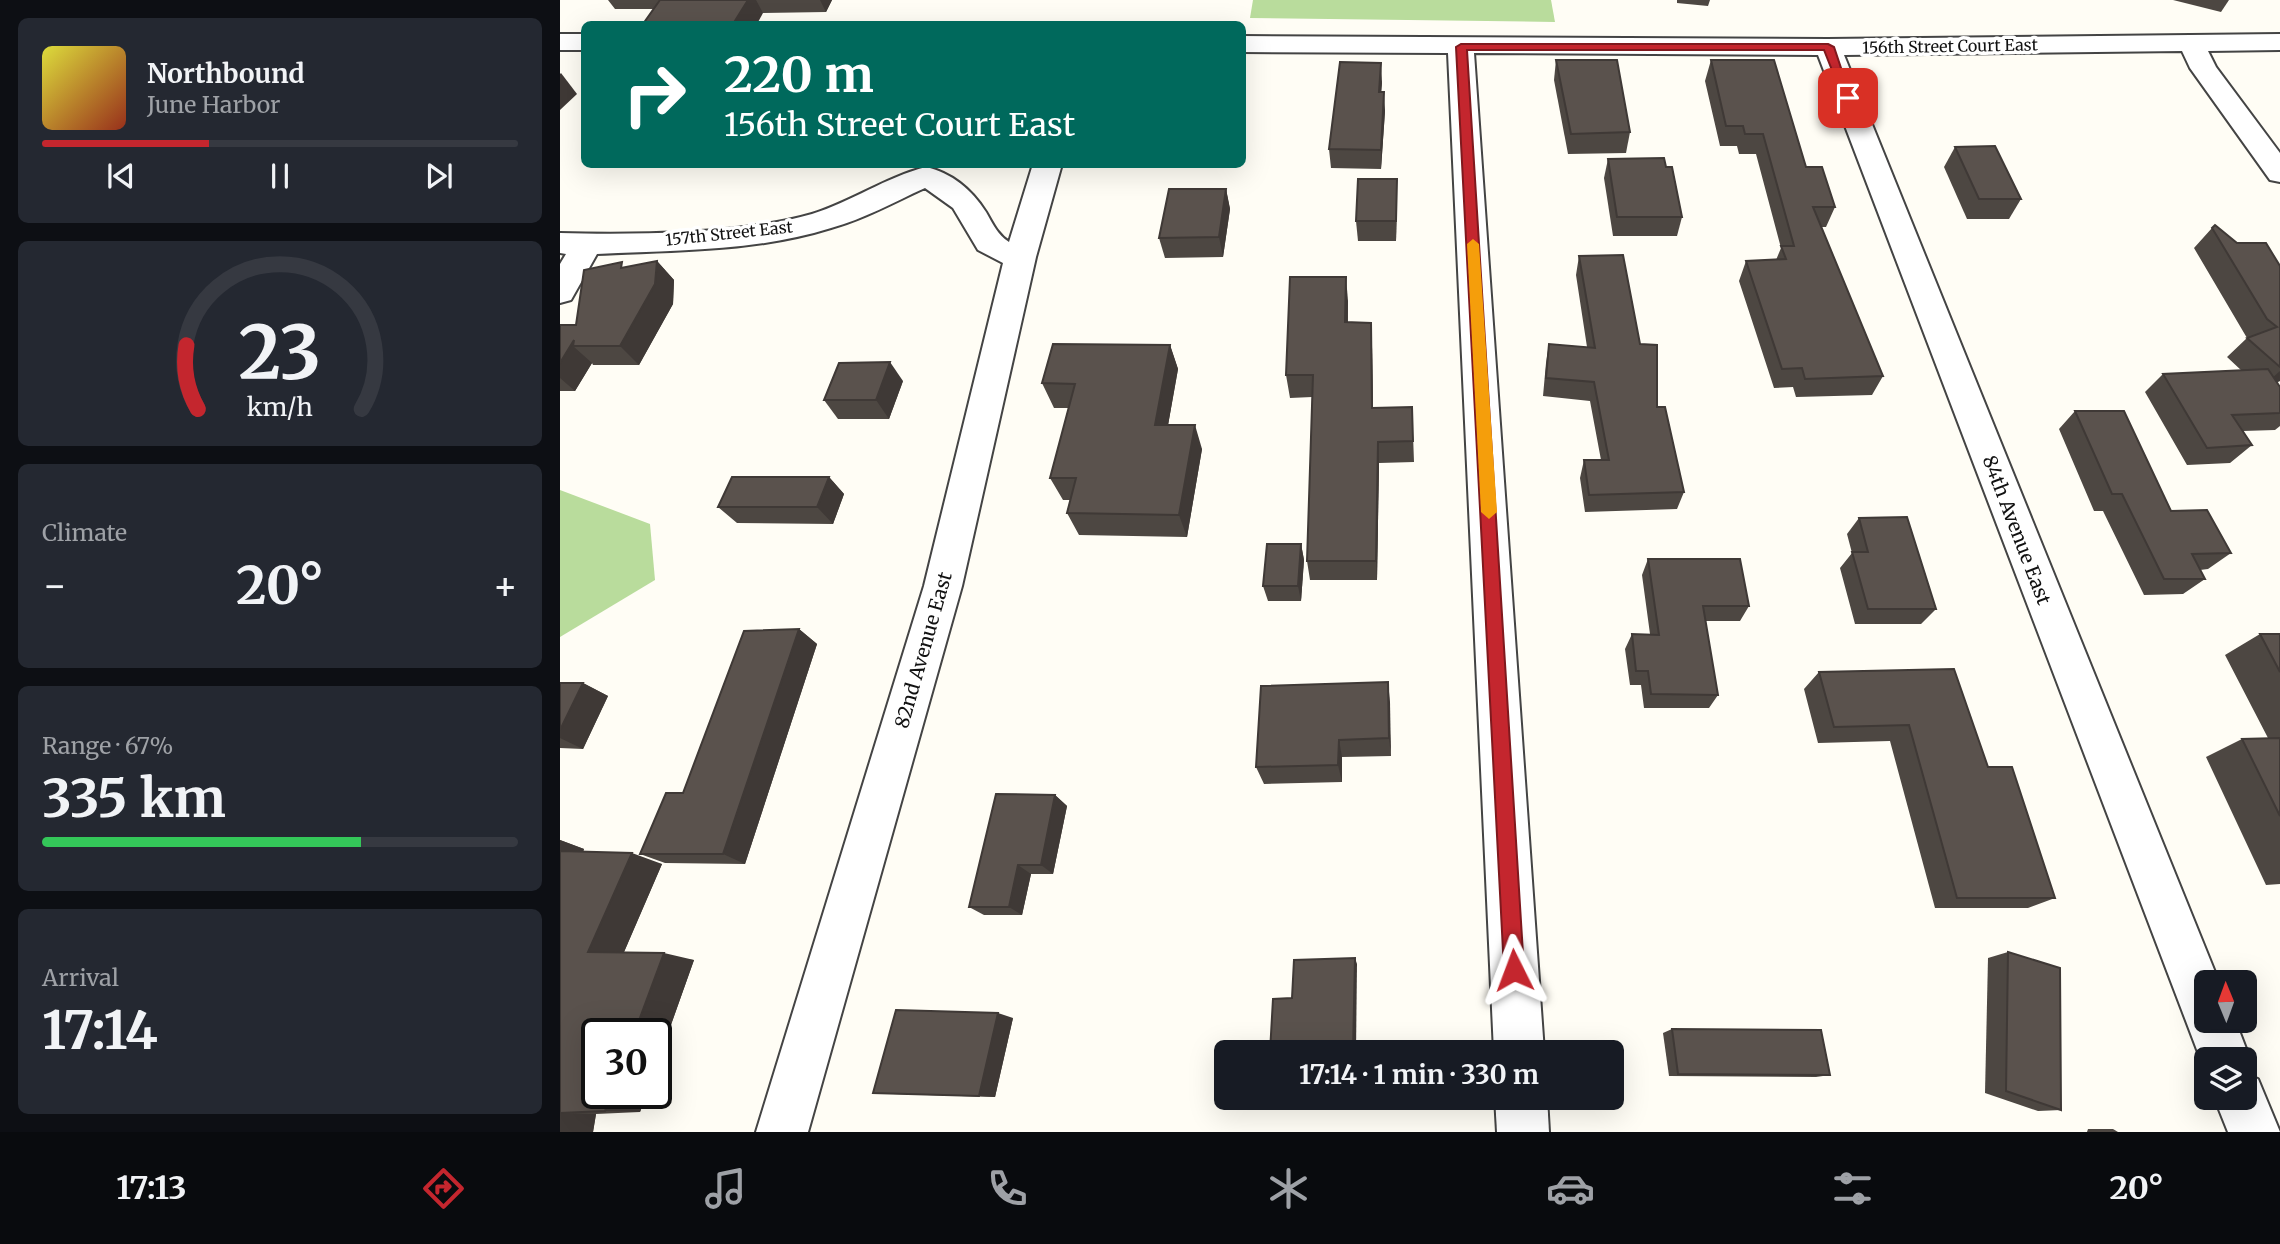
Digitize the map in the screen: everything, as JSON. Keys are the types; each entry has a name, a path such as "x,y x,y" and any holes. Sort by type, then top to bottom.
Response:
{"street":[{"name":"156th Street Court East","path":"1246,44 1828,47 2280,41"},
{"path":"560,42 581,42"},
{"path":"2192,44 2203,68 2280,173"},
{"path":"1461,47 1518,1040"},
{"name":"84th Avenue East","path":"1828,47 2194,980"},
{"name":"82nd Avenue East","path":"782,1132 943,586 1020,257 1047,168"},
{"name":"157th Street East","path":"574,244 775,231 808,225 855,208 930,170 961,199 985,242 998,251 1020,257"},
{"path":"560,292 574,244"},
{"path":"1522,1110 1523,1132"},
{"path":"2245,1110 2254,1132"}],"green space":[{"path":"1253,0 1551,0 1555,22 1250,18"},
{"path":"560,490 650,524 655,580 560,637"}],"building":[{"path":"660,0 748,0 735,21 645,21"},
{"path":"1556,60 1617,60 1630,132 1571,134"},
{"path":"1711,60 1774,60 1806,167 1822,167 1835,207 1813,207 1883,376 1805,379 1802,368 1782,369 1746,261 1786,259 1781,246 1794,246 1763,134 1745,134 1743,126 1726,126"},
{"path":"1340,62 1381,63 1379,92 1384,92 1381,150 1329,149"},
{"path":"1995,146 2021,199 1979,199 1955,147"},
{"path":"1664,158 1666,167 1672,167 1682,217 1617,217 1608,159"},
{"path":"1358,179 1397,179 1396,221 1356,221"},
{"path":"1169,189 1226,189 1219,237 1159,238"},
{"path":"2215,225 2237,243 2266,243 2280,266 2280,367 2247,338 2277,327 2267,319 2212,228"},
{"path":"1623,255 1640,344 1657,345 1657,407 1665,407 1684,492 1589,495 1584,460 1609,460 1594,382 1546,378 1549,344 1595,348 1579,256"},
{"path":"657,261 655,284 620,346 573,346 574,340 560,363 560,325 576,325 584,270 622,262 621,268"},
{"path":"1290,277 1346,277 1345,322 1371,323 1372,408 1412,407 1413,441 1378,442 1376,561 1307,561 1313,375 1286,375"},
{"path":"1053,344 1170,345 1155,425 1195,425 1179,515 1067,513 1076,478 1050,478 1075,384 1042,383"},
{"path":"890,362 876,400 824,400 839,363"},
{"path":"2268,369 2280,387 2280,413 2232,415 2252,445 2207,448 2163,374"},
{"path":"2075,411 2124,411 2171,511 2207,510 2231,553 2192,554 2205,579 2164,579 2122,494 2112,494"},
{"path":"732,477 829,477 817,507 718,507"},
{"path":"1907,517 1936,609 1868,609 1852,552 1868,552 1859,518"},
{"path":"1267,544 1301,544 1298,586 1263,586"},
{"path":"1648,559 1740,559 1749,606 1703,606 1718,695 1651,694 1648,671 1636,671 1632,634 1659,635"},
{"path":"799,629 723,854 640,854 666,793 683,793 744,631"},
{"path":"2260,634 2280,634 2280,672"},
{"path":"1954,669 1988,767 2012,767 2055,898 1957,898 1909,725 1834,727 1819,672"},
{"path":"1388,682 1389,738 1339,740 1338,765 1256,767 1261,686"},
{"path":"560,683 583,683 560,730"},
{"path":"2280,738 2280,816 2242,739"},
{"path":"996,794 1055,795 1041,865 1018,865 1009,907 969,907"},
{"path":"560,851 632,853 588,952 664,953 640,1018 581,1018 581,1109 606,1109 605,1111 560,1113"},
{"path":"2008,952 2060,968 2061,1110 2006,1091"},
{"path":"1355,958 1353,1040 1271,1040 1273,999 1292,998 1294,960"},
{"path":"896,1010 998,1013 979,1096 873,1093"},
{"path":"1672,1029 1821,1030 1830,1075 1678,1074"}],"slow traffic":[{"path":"1473,244 1489,512"}],"route":[{"path":"1514,970 1461,47 1828,47 1848,98"}]}
